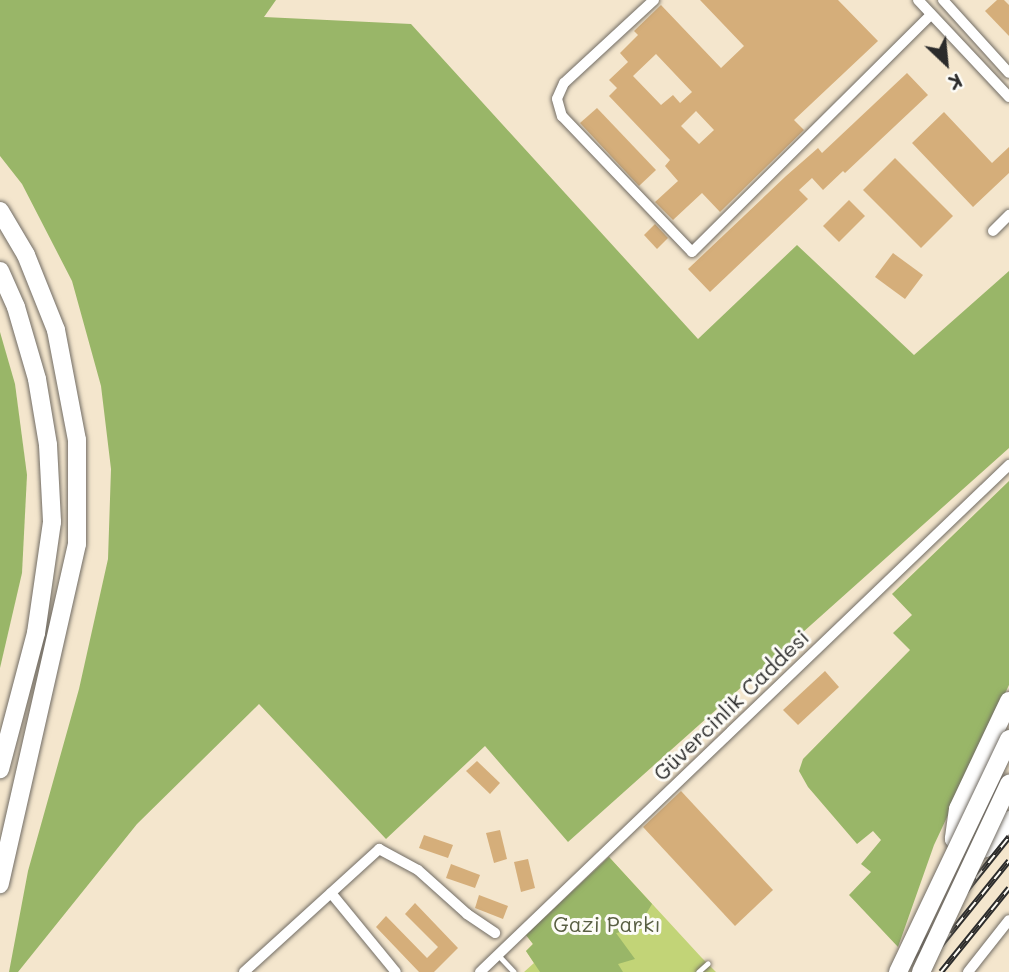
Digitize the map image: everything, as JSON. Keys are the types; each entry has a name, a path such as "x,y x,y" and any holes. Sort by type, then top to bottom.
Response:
{"main road":[{"path":"0,211 26,256 56,330 77,440 78,544 0,884"},
{"path":"0,271 16,307 37,379 48,445 52,522 36,634 0,769"},
{"path":"1009,701 958,809 954,839 961,848 972,853 985,848 1009,820"},
{"path":"898,972 1009,739"},
{"path":"921,972 1009,784"}],"street":[{"path":"654,0 564,83 557,99 562,116 692,252 931,15"},
{"path":"918,0 1009,97"},
{"path":"943,0 1009,74"},
{"path":"993,231 1009,215"},
{"name":"Güvercinlik Caddesi","path":"480,972 1009,465"},
{"path":"244,972 379,849 418,870 467,914 495,933"},
{"path":"331,892 396,972"},
{"path":"968,972 1009,920"}],"lane":[{"path":"498,956 514,972"},
{"path":"698,972 708,963"}],"green space":[{"path":"0,0 276,0 264,17 411,24 698,339 797,245 914,355 1009,271 1009,448 568,842 485,746 386,839 259,704 137,824 18,972 9,972 28,871 79,689 108,559 111,469 101,386 72,281 22,184 0,156"},
{"path":"0,332 15,384 27,475 22,573 0,668"},
{"path":"1009,481 1009,685 934,845 898,947 849,895 871,872 861,864 881,840 873,831 857,844 808,787 799,771 803,759 910,650 893,633 912,615 892,594"},
{"name":"Gazi Parkı","path":"609,857 716,972 524,972 534,963 526,951 533,944 526,935"},
{"name":"Gazi Parkı","path":"609,857 652,904 637,929 616,933 635,959 618,964 623,972 540,972 526,951 533,944 526,935"}],"building":[{"path":"700,0 838,0 878,41 794,120 804,130 720,212 702,193 673,220 655,202 678,181 665,166 670,160 609,96 617,88 609,80 628,62 620,53 638,35 634,31 661,5 721,68 744,46","holes":["656,54 692,92 680,103 673,95 661,105 633,76","696,111 714,130 699,144 681,126"]},
{"path":"997,0 1004,0 1009,5 1009,36 985,11"},
{"path":"907,73 928,95 845,173 843,171 823,190 812,178 799,190 808,199 710,292 688,269 786,176 818,148 822,153"},
{"path":"597,108 656,170 639,186 580,123"},
{"path":"944,112 992,163 1009,147 1009,173 973,207 912,143"},
{"path":"895,158 953,216 921,248 863,190"},
{"path":"849,200 865,216 839,242 823,226"},
{"path":"655,224 668,238 657,249 644,235"},
{"path":"893,253 923,275 905,299 875,277"},
{"path":"825,671 839,687 798,725 783,710"},
{"path":"477,761 500,783 490,794 466,771"},
{"path":"681,791 773,890 735,926 643,827"},
{"path":"500,830 507,859 494,863 486,833"},
{"path":"424,835 453,845 448,858 419,848"},
{"path":"528,859 535,888 521,892 514,862"},
{"path":"451,864 480,875 475,888 446,878"},
{"path":"479,895 508,906 503,919 475,908"},
{"path":"415,903 458,948 434,972 419,972 376,927 386,916 427,958 438,947 405,914"}],"railway":[{"path":"901,972 1009,837"},
{"path":"919,972 1009,861"},
{"path":"941,972 1009,888"}]}
